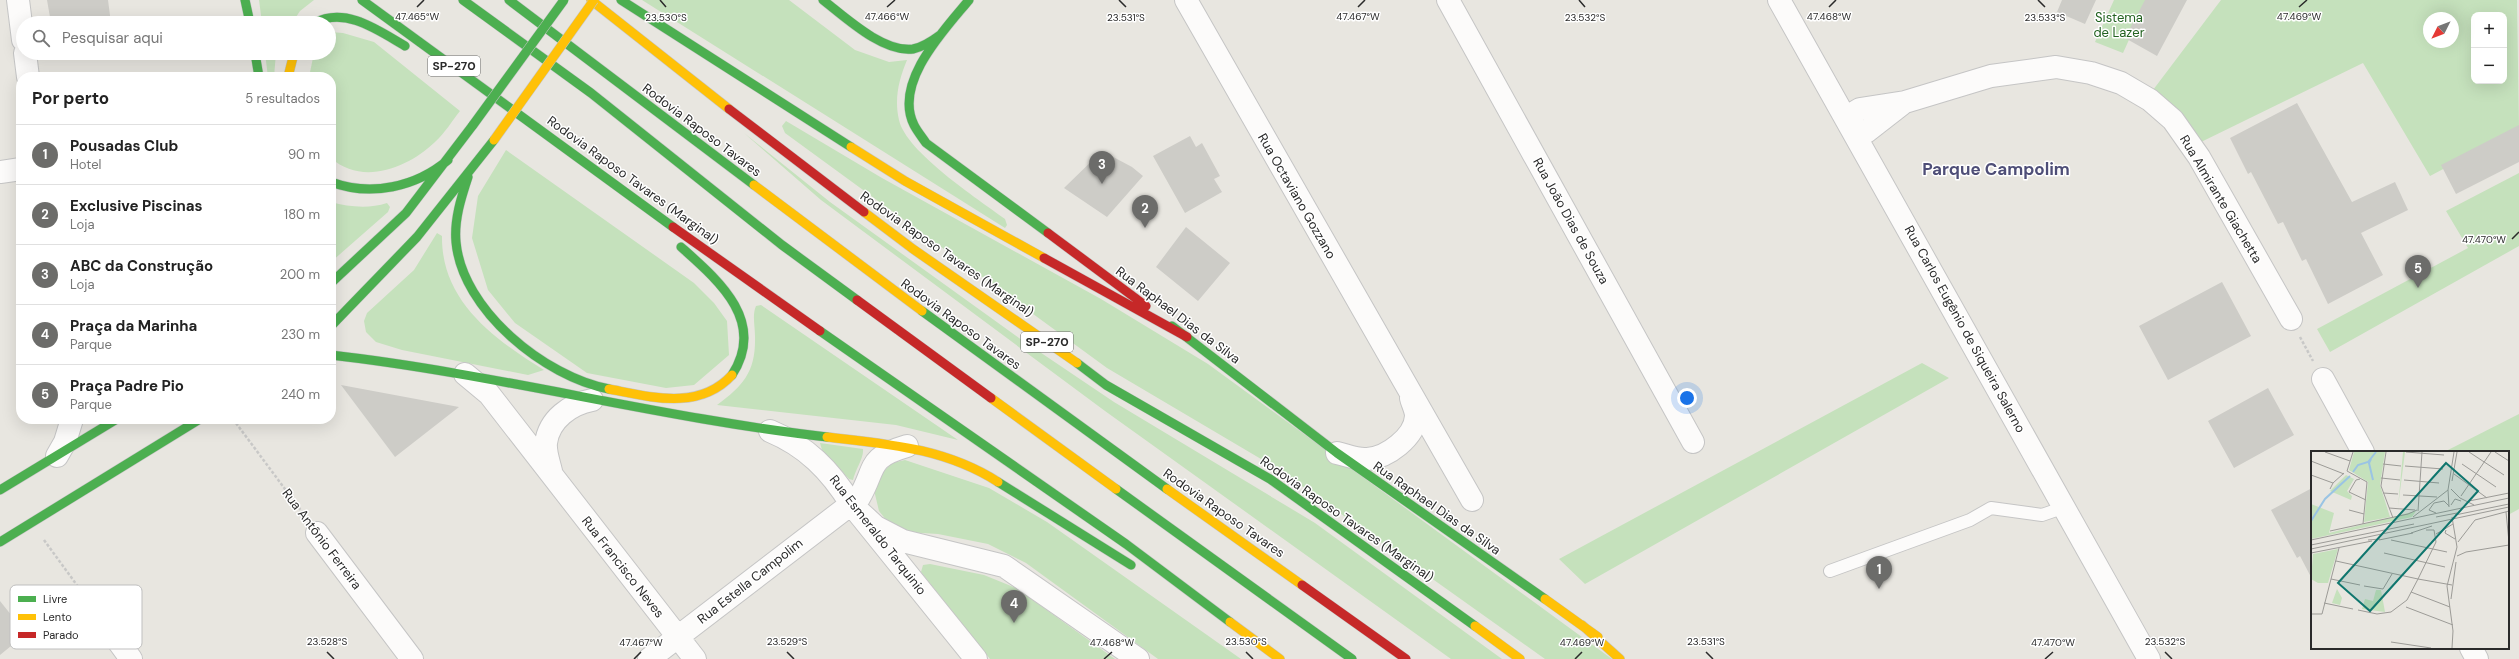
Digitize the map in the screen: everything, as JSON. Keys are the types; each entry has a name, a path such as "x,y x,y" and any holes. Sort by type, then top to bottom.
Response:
{"main road":[{"path":"245,0 248,16"},
{"name":"Rodovia Raposo Tavares (Marginal)","path":"362,0 546,132 766,294 1126,544 1279,659"},
{"path":"463,0 591,93 788,250 1119,492 1352,659"},
{"name":"Rodovia Raposo Tavares","path":"509,0 888,286 1137,468 1406,659"},
{"path":"336,277 406,213 448,160 564,0"},
{"name":"Rodovia Raposo Tavares (Marginal)","path":"591,0 733,112 913,249 1016,319 1106,385 1270,479 1520,659"},
{"path":"336,321 376,283 468,177 594,0"},
{"path":"620,0 904,181 1187,337"},
{"path":"823,0 862,29 896,47 918,48 943,33"},
{"name":"Rua Raphael Dias da Silva","path":"969,0 925,58 910,86 909,114 918,135 926,143 1187,337 1336,453 1629,659"},
{"path":"336,18 345,17 376,30 413,51"},
{"path":"426,59 546,132"},
{"path":"256,60 258,72"},
{"path":"289,72 292,60"},
{"path":"336,184 349,189 375,188 400,184 431,174 448,160"},
{"path":"468,177 456,215 456,251 470,289 494,320 524,346 560,370 597,386 681,399 706,394 724,383 738,368 746,347 739,313 720,283 591,166"},
{"path":"336,356 404,363 592,400 766,430 907,446 938,454 1012,489 1138,570"},
{"path":"0,490 109,424"},
{"path":"0,542 192,424"},
{"name":"SP-270","path":"1172,591 1279,659"},
{"path":"1582,625 1620,659"}],"street":[{"path":"18,0 20,16"},
{"name":"Rua Octaviano Gozzano","path":"1186,0 1409,393 1472,500"},
{"name":"Rua João Dias de Souza","path":"1448,0 1693,442"},
{"name":"Rua Carlos Eugênio de Siqueira Salerno","path":"1779,0 2149,659"},
{"path":"26,60 27,72"},
{"name":"Rua Almirante Giachetta","path":"1851,126 1860,109 1905,102 1991,76 2056,67 2091,73 2121,83 2150,100 2173,120 2199,157 2291,319"},
{"path":"0,172 16,170"},
{"name":"Rua Francisco Neves","path":"465,374 489,394 695,659"},
{"path":"2323,379 2362,451"},
{"name":"Rua Octaviano Gozzano","path":"1336,453 1367,459 1378,457 1395,448 1406,437 1414,424 1416,415 1409,393"},
{"name":"Rua Francisco Neves","path":"552,474 546,443 550,431 562,414 570,406 592,400"},
{"path":"57,456 65,442 70,424"},
{"name":"Rua Esmeraldo Tarquinio","path":"766,430 788,439 819,461 837,482 850,504 908,573 976,659"},
{"name":"Rua Estella Campolim","path":"649,659 859,498 870,470 880,456 907,446"},
{"path":"850,504 888,534 903,541 1004,566 1138,659"},
{"name":"Rua Antônio Ferreira","path":"317,533 412,659"},
{"path":"908,573 904,559 909,553 939,549"},
{"path":"124,649 132,659"},
{"path":"2472,649 2477,659"}],"lane":[{"path":"1830,572 1970,520 1991,508 2042,515 2065,507"}],"path":[{"path":"2291,319 2323,379"},
{"name":"Rua Antônio Ferreira","path":"237,424 317,533"},
{"path":"31,523 77,585"}],"green space":[{"path":"259,0 314,0 300,11 297,16 261,16"},
{"path":"642,0 789,0 855,50 889,62 907,60 897,97 899,120 904,133 928,160 944,174 1005,219 1007,225 1005,228"},
{"name":"Sistema de Lazer","path":"2114,0 2147,0 2123,53 2095,42"},
{"path":"2221,0 2517,0 2519,129 2430,176 2363,63 2199,143 2153,90"},
{"path":"336,32 343,33 374,42 460,111 435,142 412,159 398,166 384,170 370,172 357,171 343,166 336,161 336,72 310,72 313,60 336,60"},
{"path":"266,60 275,60 274,72 267,72"},
{"path":"786,121 882,178 1101,299 1208,364 1612,659 1545,659 1278,469 1107,368 785,133 782,126"},
{"path":"744,133 830,202 1019,338 1114,402 1315,523 1502,659 1451,659 1105,411 821,200"},
{"path":"506,150 694,283 714,303 727,321 729,355 694,385 666,388 587,373 515,323 488,290 472,238 478,196"},
{"path":"2519,173 2519,246 2330,352 2317,329 2468,248 2446,211"},
{"path":"336,203 359,207 387,203 390,207 388,212 336,258"},
{"path":"437,233 442,236 444,259 450,280 461,299 474,316 489,331 507,345 544,370 528,375 402,350 376,342 366,332 364,321 367,313 414,270"},
{"path":"761,305 958,440 896,425 717,405 741,384 751,368 755,348 754,313 756,306"},
{"path":"1922,363 1949,378 1585,584 1559,559"},
{"path":"2519,414 2519,509 2509,514 2509,451 2446,451"},
{"path":"820,443 863,449 863,453 853,480 849,479 822,450"},
{"path":"905,460 989,488 1047,522 1241,659 1158,659 1026,563 988,544 938,534 906,532 891,526 879,511 874,490 883,472 892,463"},
{"path":"930,564 984,575 1016,588 1115,659 990,659 921,572 923,565"}],"building":[{"path":"47,0 108,0 110,16 50,16"},
{"path":"2062,0 2096,0 2085,24 2057,12"},
{"path":"2145,0 2187,0 2157,56 2125,38"},
{"path":"2297,103 2352,202 2395,182 2408,210 2361,233 2383,275 2328,304 2306,259 2302,261 2283,222 2278,224 2251,172 2248,174 2230,138"},
{"path":"2519,125 2519,162 2456,194 2441,165"},
{"path":"1190,136 1196,147 1202,143 1220,176 1214,179 1222,192 1185,213 1153,156"},
{"path":"1102,151 1132,167 1143,176 1107,217 1064,188"},
{"path":"1186,227 1230,263 1198,301 1156,267"},
{"path":"2222,282 2251,336 2168,380 2139,326"},
{"path":"341,385 459,407 395,457"},
{"path":"2268,388 2294,435 2234,468 2208,421"},
{"path":"2311,489 2311,577 2300,556 2297,558 2271,510"},
{"path":"0,601 10,614 10,647 0,655"}],"traffic: fast":[{"path":"245,0 248,16"},
{"path":"362,0 673,227"},
{"path":"463,0 591,93 782,245 857,300"},
{"path":"509,0 754,185"},
{"path":"473,125 564,0"},
{"path":"621,0 851,147"},
{"path":"823,0 853,24 877,40 901,49 913,49 920,47 940,35"},
{"path":"969,0 935,42 924,58 916,75 910,92 909,109 914,125 926,143 1048,233"},
{"path":"336,17 362,22 405,46"},
{"path":"256,60 258,72"},
{"path":"336,278 406,213 473,125"},
{"path":"336,321 417,237 494,140"},
{"path":"336,183 362,189 392,187 422,177 448,160"},
{"path":"468,177 457,217 456,242 462,267 473,292 490,315 511,336 534,355 559,371 584,382 609,389"},
{"path":"681,247 710,273 723,288 734,303 741,319 744,337 741,355 732,375"},
{"path":"922,311 1167,489"},
{"path":"1172,326 1337,453 1545,599"},
{"path":"820,331 1126,544 1230,622"},
{"path":"336,356 455,373 702,419 827,437"},
{"path":"1077,363 1106,385 1270,479 1475,626"},
{"path":"0,490 109,424"},
{"path":"0,542 192,424"},
{"path":"998,482 1131,565"},
{"path":"1116,489 1352,659"}],"traffic: slow":[{"path":"591,0 729,109"},
{"path":"494,140 594,0"},
{"path":"289,72 292,60"},
{"path":"851,147 905,181 1044,258"},
{"path":"754,185 922,311"},
{"path":"864,212 913,249 1077,363"},
{"path":"609,389 658,398 690,397 705,394 719,386 732,375"},
{"path":"991,398 1116,489"},
{"path":"827,437 915,449 957,462 998,482"},
{"path":"1167,489 1302,585"},
{"path":"1545,599 1598,637"},
{"path":"1230,622 1280,659"},
{"path":"1582,625 1620,659"},
{"path":"1475,626 1520,659"}],"traffic: jam":[{"path":"729,109 864,212"},
{"path":"673,227 820,331"},
{"path":"1048,233 1146,306"},
{"path":"1044,258 1187,337"},
{"path":"857,300 991,398"},
{"path":"1302,585 1406,659"}],"place":[{"name":"ABC da Construção","path":"1102,184"},
{"name":"Exclusive Piscinas","path":"1145,228"},
{"name":"Praça Padre Pio","path":"2418,288"},
{"name":"Pousadas Club","path":"1879,589"},
{"name":"Praça da Marinha","path":"1014,623"}],"district":[{"name":"Parque Campolim","path":"1996,169"}]}
